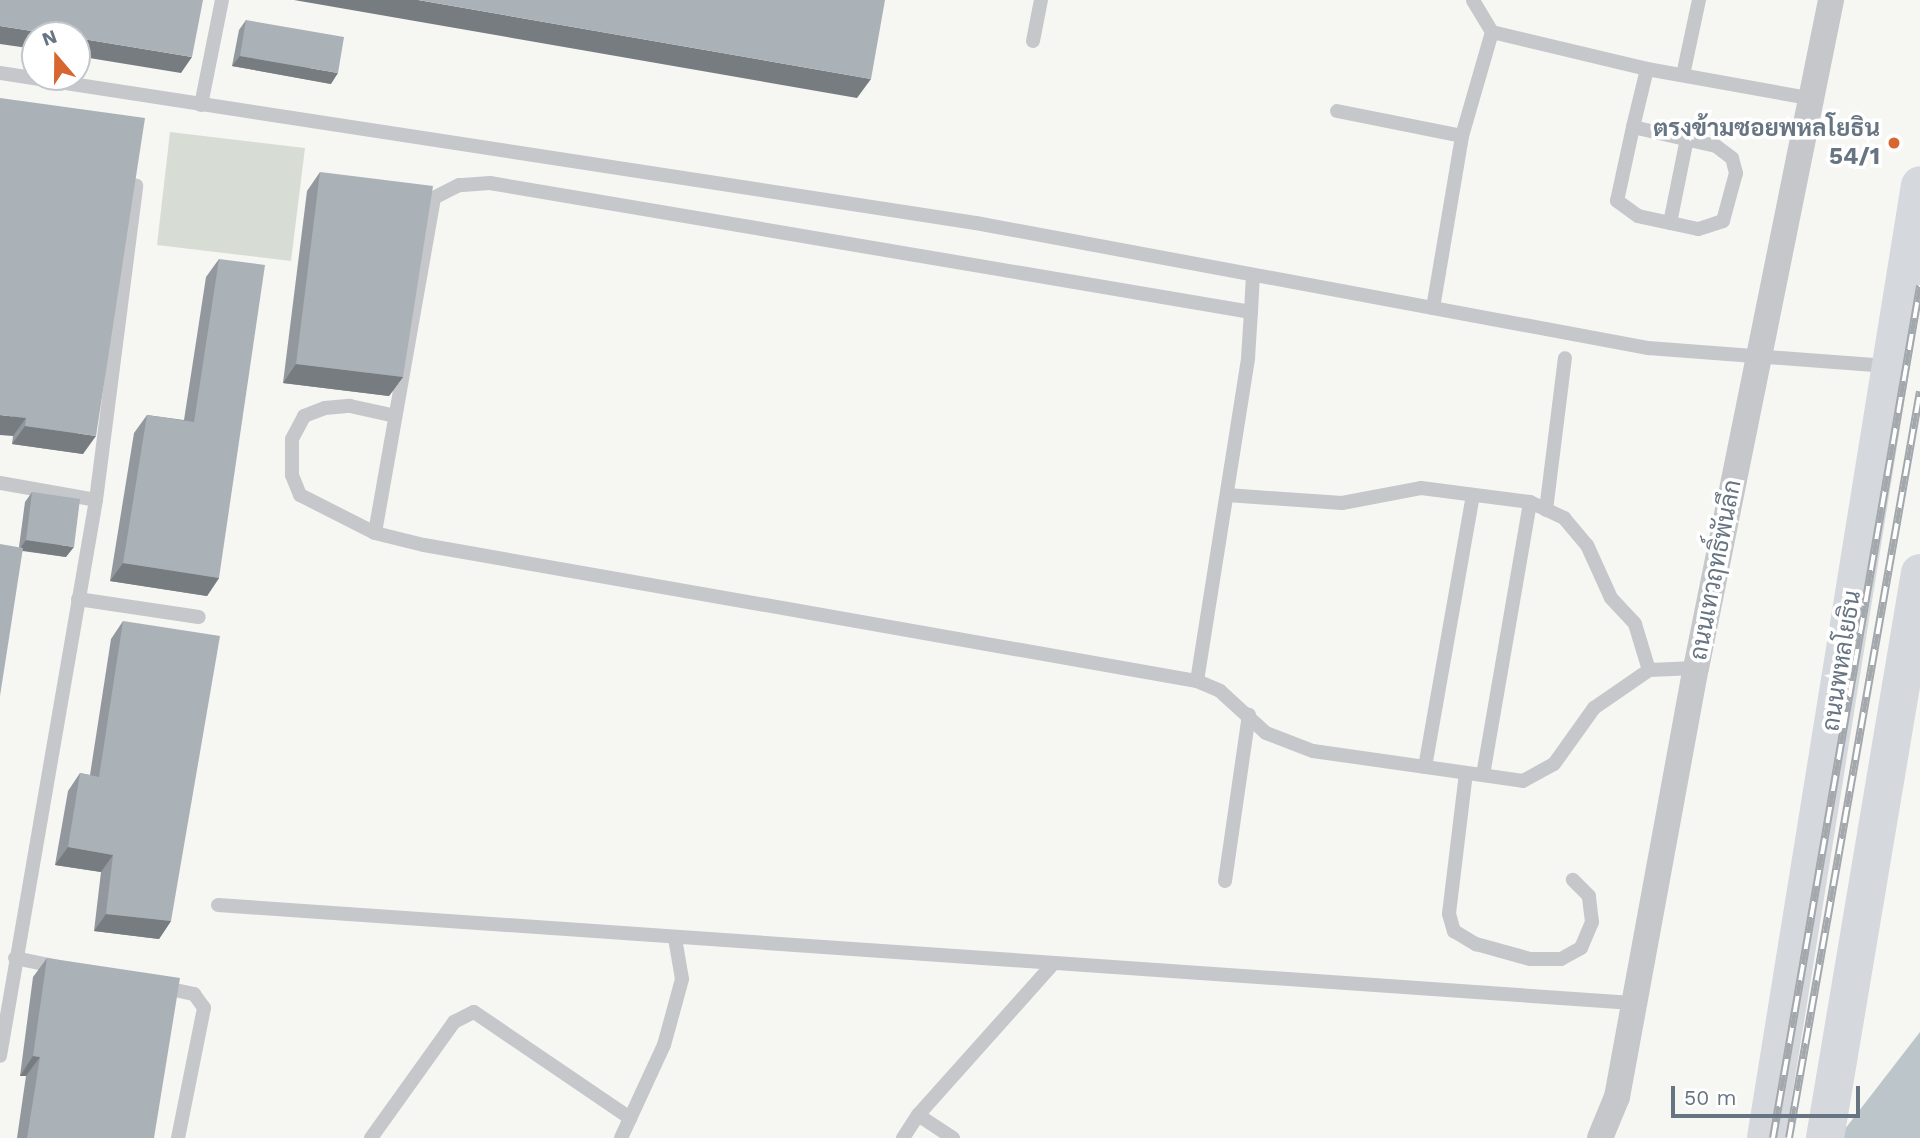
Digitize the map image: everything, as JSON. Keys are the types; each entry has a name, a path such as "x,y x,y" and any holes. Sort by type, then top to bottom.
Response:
{"main road":[{"name":"ถนนพหลโยธิน","path":"1766,1138 1904,368 1920,185"},
{"path":"1825,1138 1916,616 1920,573"}],"street":[{"name":"ถนนเทวฤทธิ์พันลึก","path":"1600,1138 1617,1097 1696,668 1831,0"}],"lane":[{"path":"201,105 222,0"},
{"path":"1033,41 1041,0"},
{"path":"1473,0 1492,32 1647,69 1813,99"},
{"path":"1683,75 1699,0"},
{"path":"1433,308 1462,136 1492,32"},
{"path":"1633,127 1716,146 1731,158 1736,173 1723,221 1698,229 1638,216 1616,201 1633,127 1647,69"},
{"path":"0,73 976,223 1648,348 1758,359 1904,368"},
{"path":"1337,111 1462,136"},
{"path":"1670,223 1687,139"},
{"path":"375,533 434,198 459,185 490,183 1251,312"},
{"path":"0,1056 96,500 136,186"},
{"path":"1196,681 1227,495 1251,312 1253,275"},
{"path":"1546,510 1565,358"},
{"path":"395,416 351,406 325,408 304,416 292,439 292,475 300,495 375,533 491,558 1196,681 1220,691 1266,733 1313,751 1523,780 1554,764 1594,708 1649,670 1696,668"},
{"path":"0,483 96,500"},
{"path":"1227,495 1342,503 1421,488 1530,502 1564,518 1587,545 1611,598 1635,624 1649,670"},
{"path":"1426,767 1473,495"},
{"path":"1483,775 1530,502"},
{"path":"78,599 199,617"},
{"path":"1226,881 1248,715"},
{"path":"1466,772 1449,914 1454,931 1476,944 1530,959 1561,959 1581,948 1592,922 1589,896 1573,880"},
{"path":"218,905 1052,965 1633,1003"},
{"path":"621,1138 664,1045 682,979 675,938"},
{"path":"15,958 69,969"},
{"path":"903,1138 918,1115 1052,965"},
{"path":"150,985 194,994 204,1008 178,1138"},
{"path":"371,1138 454,1022 474,1012 631,1118"},
{"path":"918,1115 953,1138"}],"shaded area":[{"path":"170,132 305,148 291,261 157,245"},
{"path":"1920,1032 1920,1138 1838,1138"}],"building":[{"path":"0,0 203,0 192,57 91,40 91,21 21,21 21,29 0,26"},
{"path":"418,0 885,0 871,79"},
{"path":"246,20 344,37 338,73 240,56"},
{"path":"0,98 145,118 96,436 25,426 26,418 0,415"},
{"path":"320,172 433,186 403,377 296,364"},
{"path":"219,259 265,265 219,578 123,563 147,415 194,422"},
{"path":"32,492 80,499 74,547 26,540"},
{"path":"0,544 23,548 0,696"},
{"path":"123,621 220,636 171,921 106,914 113,855 68,847 80,773 99,777"},
{"path":"47,958 180,978 154,1138 27,1138 40,1057 33,1056"}],"railway":[{"path":"1773,1138 1920,286"},
{"path":"1789,1138 1920,391"}],"place":[{"name":"ตรงข้ามซอยพหลโยธิน 54/1","path":"1894,143"}]}
